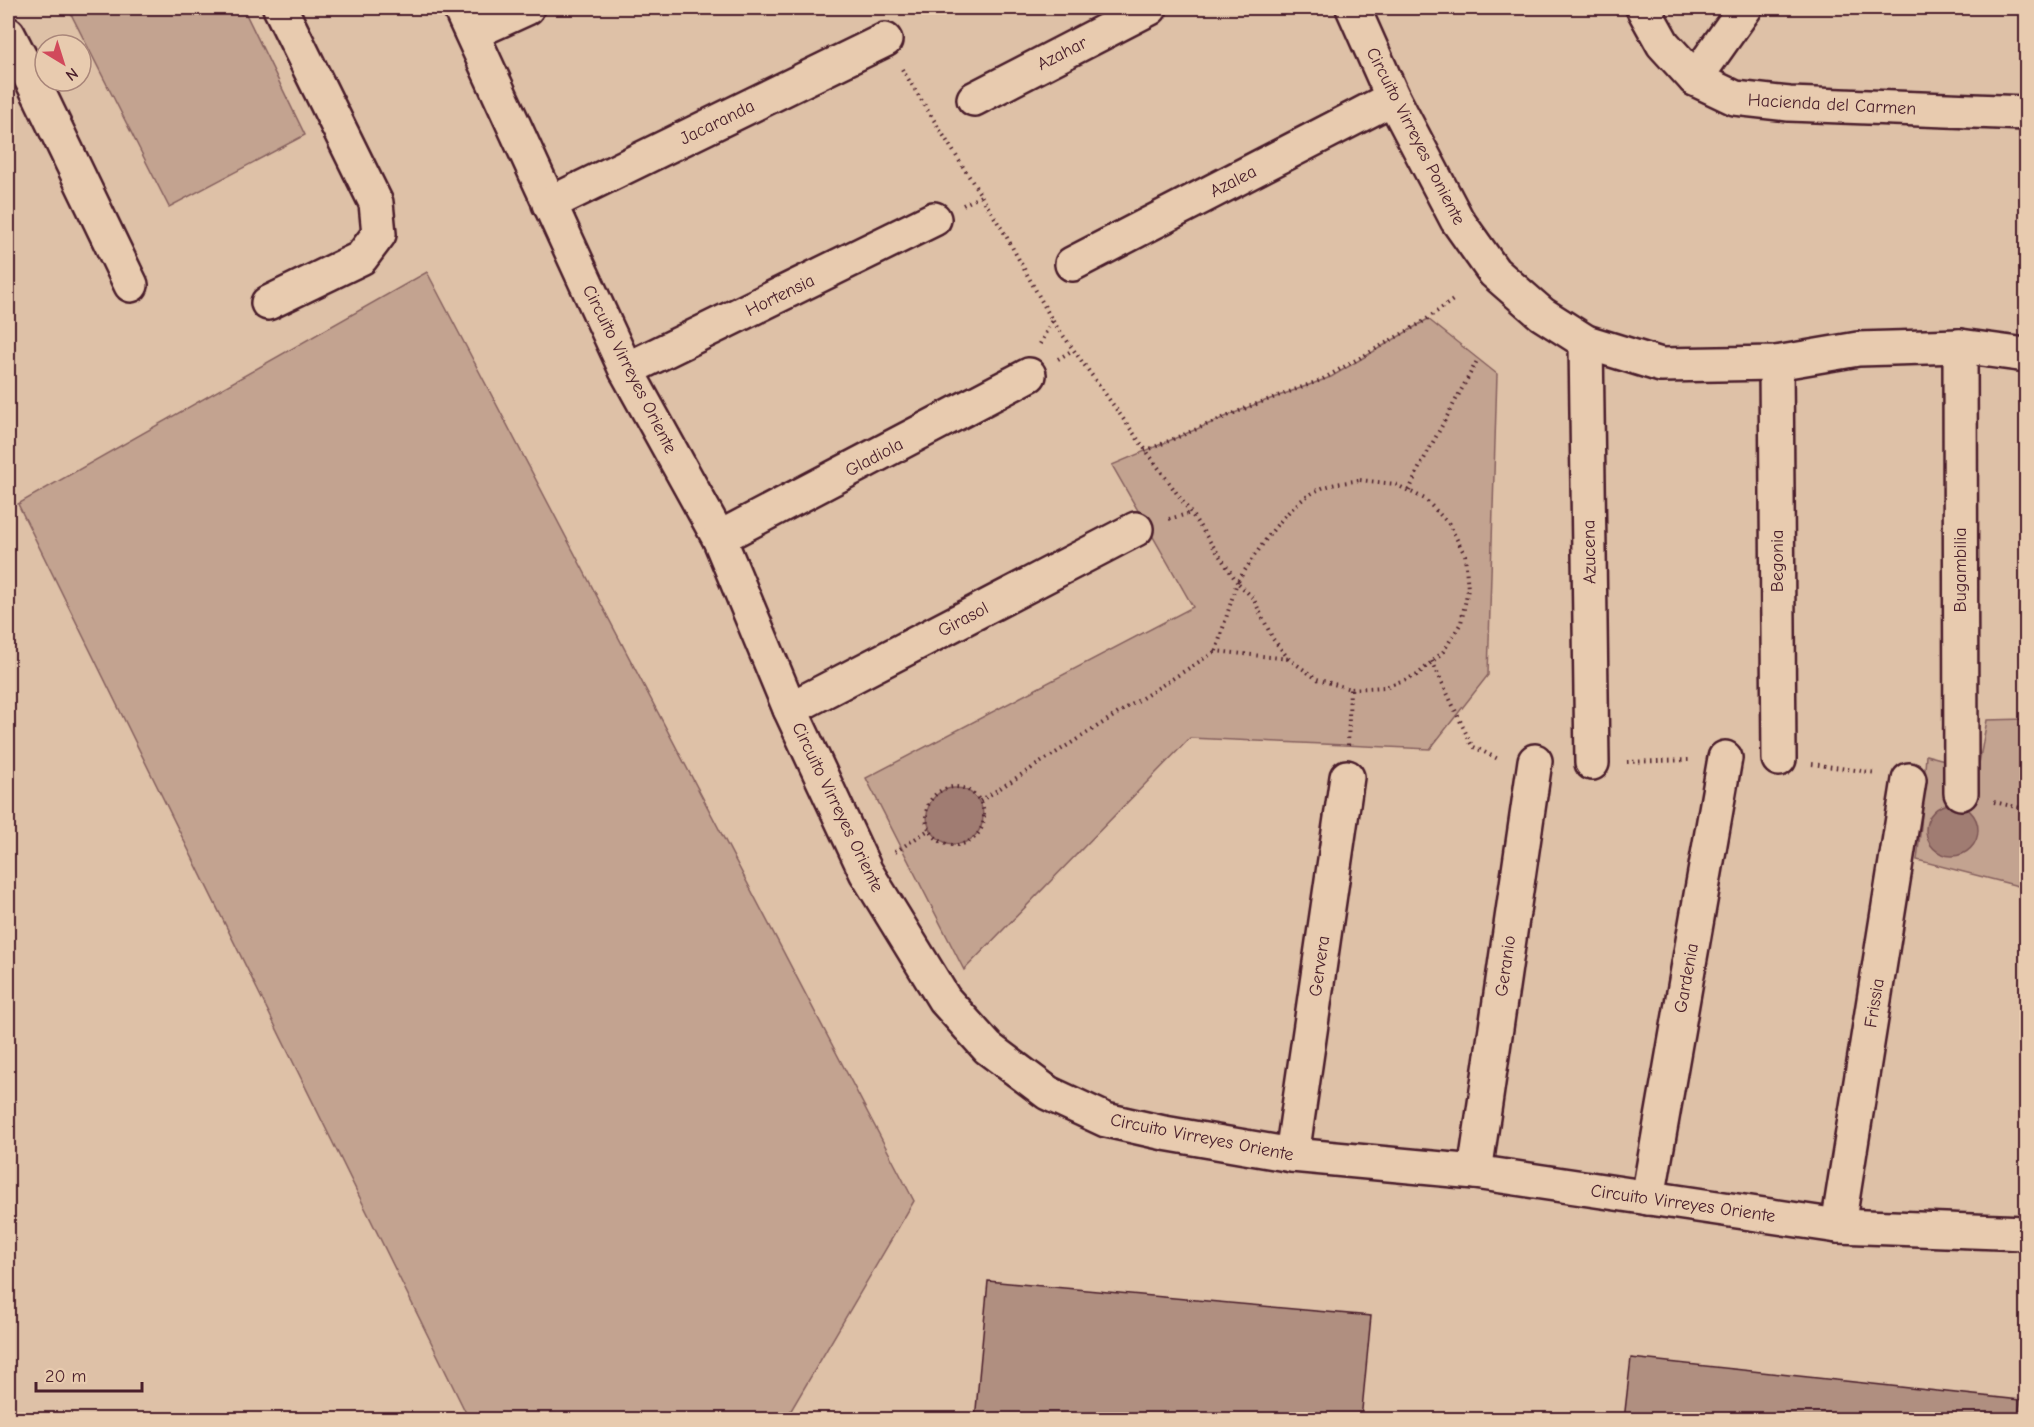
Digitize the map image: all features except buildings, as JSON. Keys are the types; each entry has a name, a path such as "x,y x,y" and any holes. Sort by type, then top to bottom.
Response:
{"street":[{"path":"268,303 361,258 380,234 376,203 280,8"},
{"path":"466,20 527,8"},
{"name":"Azahar","path":"974,99 1150,8"},
{"name":"Circuito Virreyes Poniente","path":"1353,8 1393,98 1457,220 1494,272 1542,314 1586,342 1661,365 1776,363 1858,349 1960,346 2026,355"},
{"name":"Hacienda del Carmen","path":"1643,8 1663,44 1695,79 1735,98 2026,114"},
{"path":"1695,79 1746,8"},
{"name":"Circuito Virreyes Oriente","path":"466,20 626,370 719,538 790,709 866,872 944,999 988,1048 1048,1093 1106,1120 1164,1133 1292,1155 1476,1172 1838,1226 2025,1223"},
{"path":"8,34 132,285"},
{"name":"Jacaranda","path":"549,204 885,40"},
{"name":"Azalea","path":"1072,264 1393,98"},
{"name":"Hortensia","path":"626,370 934,219"},
{"name":"Azucena","path":"1586,342 1592,763"},
{"name":"Bugambilia","path":"1960,346 1961,793"},
{"name":"Begonia","path":"1776,363 1779,759"},
{"name":"Gladiola","path":"719,538 1029,375"},
{"name":"Girasol","path":"790,709 1136,529"},
{"name":"Gardenia","path":"1648,1198 1725,758"},
{"name":"Geranio","path":"1476,1172 1535,761"},
{"name":"Gervera","path":"1292,1155 1347,777"},
{"name":"Frissia","path":"1838,1226 1909,780"}],"path":[{"path":"885,40 1005,234 1052,320 1185,503 1237,582 1253,598 1273,639 1289,659 1317,679 1350,689 1385,687 1417,675 1443,652 1461,623 1468,589 1465,555 1449,524 1425,499 1395,484 1360,480 1326,487 1296,504 1237,582 1216,651"},
{"path":"1145,451 1251,406 1321,380 1421,323 1453,300"},
{"path":"1409,491 1478,359"},
{"path":"980,801 1216,651 1289,659"},
{"path":"1347,777 1350,689"},
{"path":"955,787 965,789 974,793 980,801 984,810 982,828 968,841 960,845 941,842 934,837 930,829 926,819 927,809 930,800 941,790 955,787"},
{"path":"2026,787 2020,865 2026,865"},
{"path":"866,872 930,829"}],"shaded area":[{"path":"68,8 243,8 305,135 169,207 93,57 93,33 81,33"},
{"path":"427,272 914,1201 786,1419 469,1419 18,504"},
{"path":"1428,319 1497,374 1488,675 1430,749 1190,738 964,970 866,778 1193,607 1112,465 1251,406 1331,377"},
{"path":"2026,719 2026,888 1917,860 1926,755 1978,769 1987,720"},
{"path":"950,788 960,788 975,796 981,805 983,816 981,827 975,836 960,844 950,844 939,839 932,832 927,821 927,811 932,800 939,793"},
{"path":"1952,804 1962,806 1970,812 1976,820 1978,830 1976,840 1970,848 1962,854 1952,856 1942,854 1934,848 1928,840 1926,830 1928,820 1934,812 1942,806"}]}
